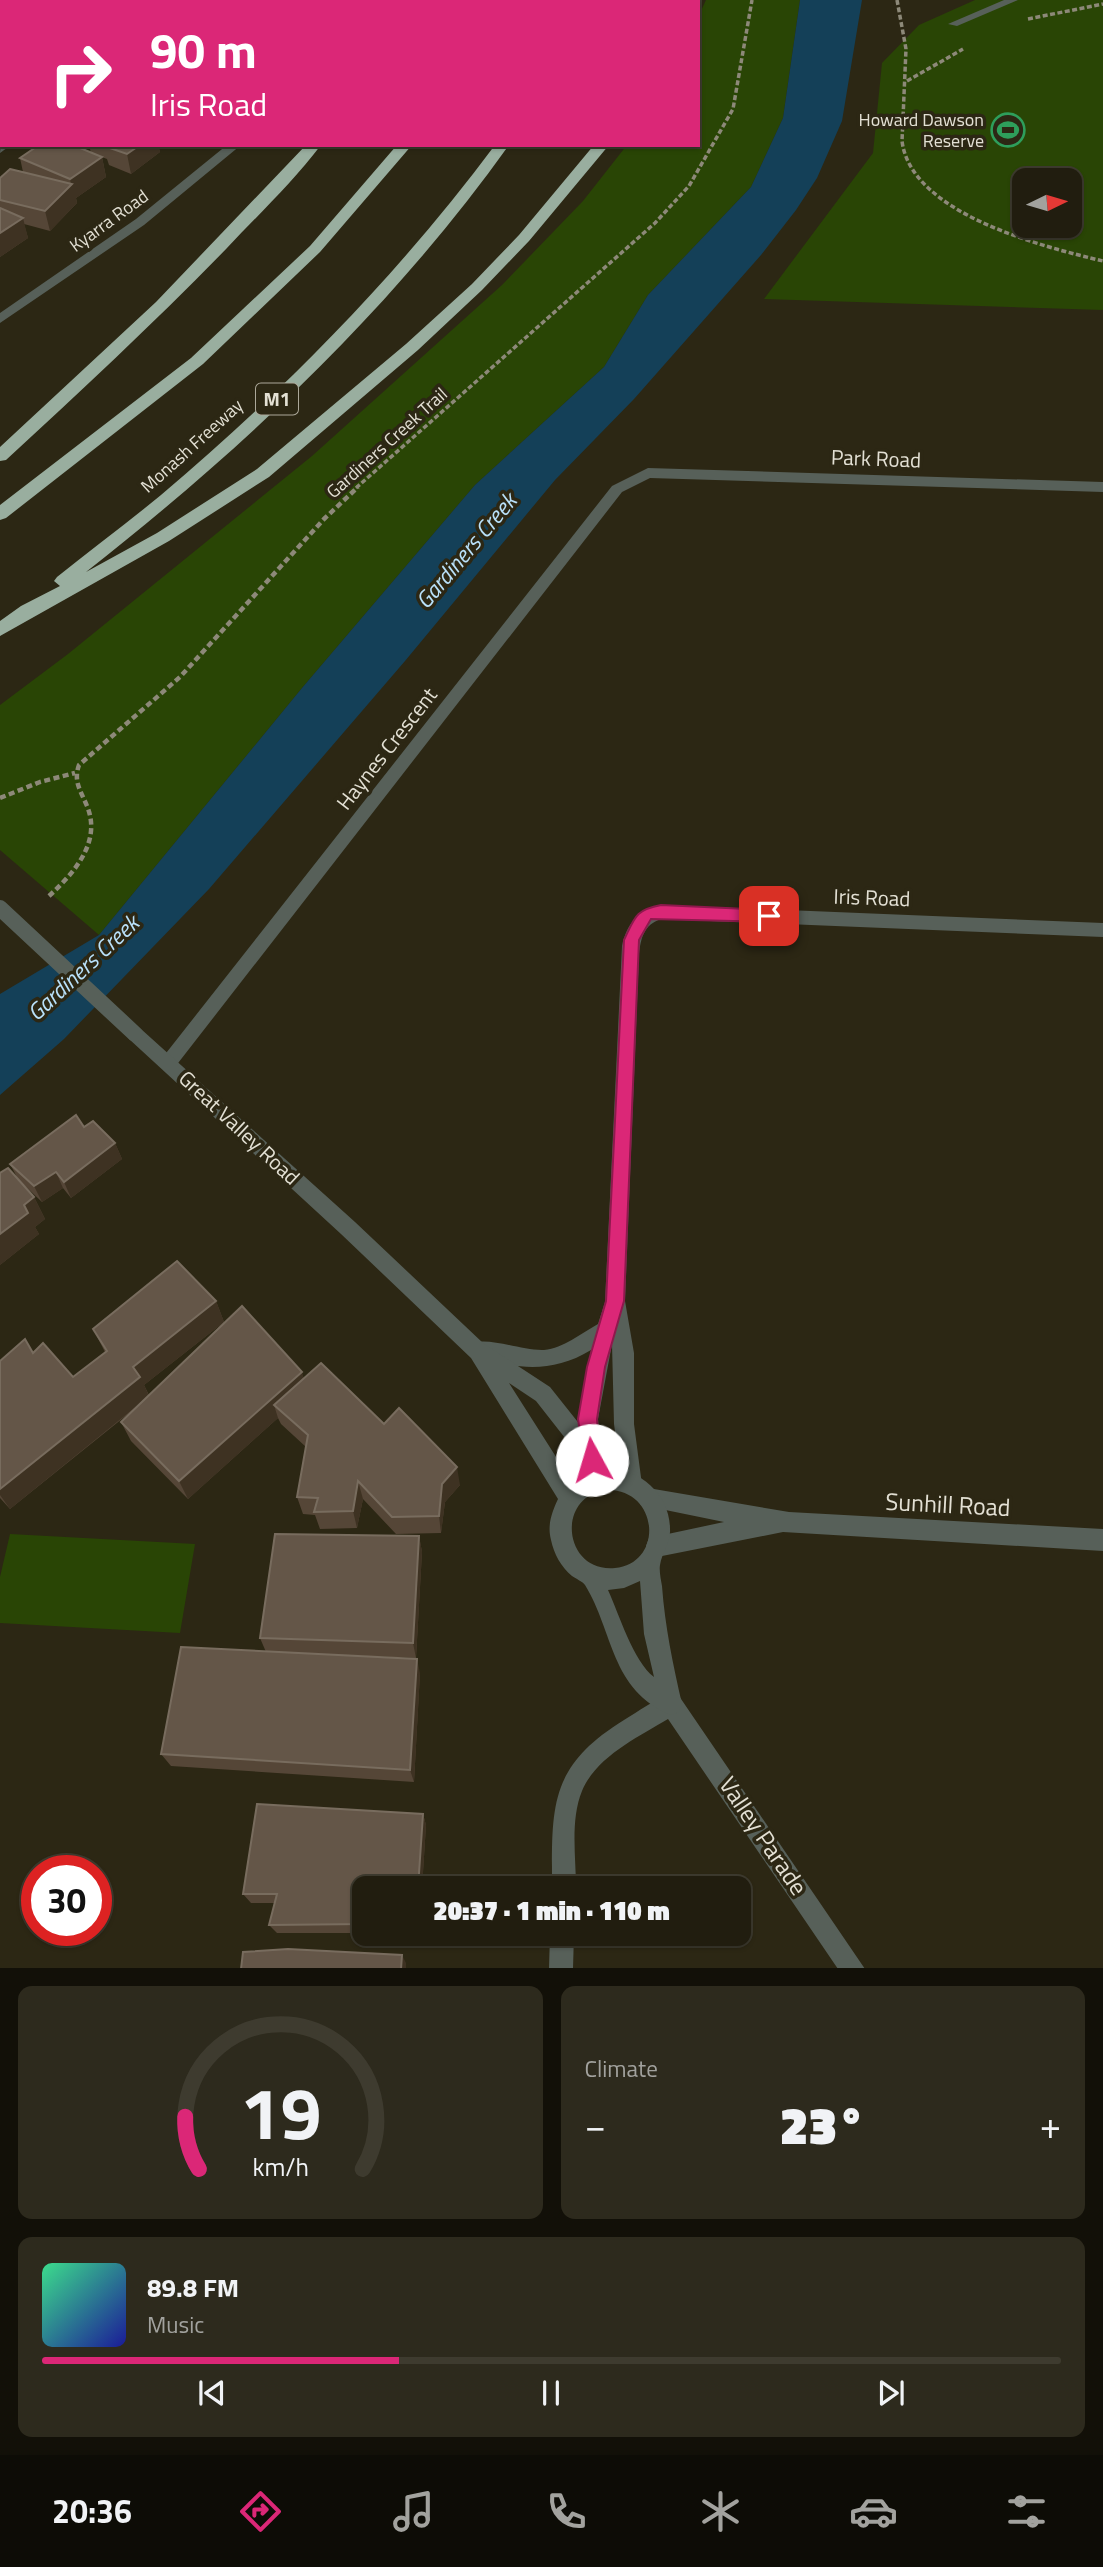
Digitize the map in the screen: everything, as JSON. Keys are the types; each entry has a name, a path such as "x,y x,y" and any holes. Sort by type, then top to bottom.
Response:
{"highway":[{"path":"0,456 149,317 269,197 312,147"},
{"path":"0,514 198,361 315,249 403,147"},
{"name":"Monash Freeway","path":"0,630 182,486 291,386 400,272 477,180 501,147"},
{"path":"17,618 163,537 263,473 412,347 477,287 524,238 600,147"}],"street":[{"path":"953,23 1013,0"},
{"name":"Kyarra Road","path":"0,319 140,222 233,147"},
{"name":"Park Road","path":"648,473 1103,487"},
{"name":"Haynes Crescent","path":"169,1062 617,489 648,473"},
{"name":"Great Valley Road","path":"0,908 135,1034 169,1062 476,1350 542,1394 574,1433 591,1482"},
{"name":"Iris Road","path":"615,1301 631,940 642,918 647,914 661,912 1103,930"},
{"path":"591,1482 588,1419 605,1331 615,1301"},
{"path":"615,1301 624,1353 624,1424 640,1492 659,1520 653,1554 637,1572 606,1580 578,1567 567,1556 559,1526 570,1498 591,1482 611,1479 640,1492"},
{"path":"476,1350 516,1359 546,1359 565,1354 605,1331"},
{"name":"Great Valley Road","path":"476,1350 570,1498"},
{"name":"Sunhill Road","path":"640,1492 789,1523 1103,1540"},
{"name":"Sunhill Road","path":"653,1554 700,1535 789,1523"},
{"name":"Valley Parade","path":"653,1554 655,1634 671,1704"},
{"name":"Valley Parade","path":"591,1575 639,1680 671,1704 852,1968"},
{"path":"564,1876 566,1811 571,1788 579,1772 607,1746 671,1704"},
{"path":"561,1968 562,1946"}],"path":[{"name":"Gardiners Creek Trail","path":"75,773 79,765 180,677 324,519 366,479 673,205 696,176 733,108 752,0"},
{"path":"897,0 906,38 902,129 904,152 917,177 940,197 981,219 1051,247 1103,261"},
{"path":"0,798 40,782 75,773 77,790 88,807 92,821 90,837 85,856 75,872 50,896"}],"green space":[{"path":"706,0 800,0 783,118 751,187 648,295 604,367 475,485 302,688 99,935 0,850 0,705 68,654 312,456 502,285 583,201 625,147 700,147 700,13"},
{"path":"975,0 1103,0 1103,310 764,299 873,153 882,63 919,25"},
{"path":"10,1534 195,1544 180,1633 0,1623 0,1577"}],"water":[{"name":"Gardiners Creek","path":"800,0 862,0 842,121 817,178 796,210 761,255 634,399 555,480 405,661 209,889 64,1039 0,1095 0,994 99,935 302,688 475,485 604,367 648,295 751,187 783,118"}],"building":[{"path":"36,147 78,147 102,157 70,179 20,158"},
{"path":"107,147 137,147 127,154"},
{"path":"10,169 72,184 45,211 0,200 0,178"},
{"path":"0,208 23,218 0,233"},
{"path":"76,1115 84,1127 93,1121 115,1143 64,1182 56,1172 34,1186 10,1164"},
{"path":"8,1168 34,1197 24,1205 28,1213 0,1234 0,1173"},
{"path":"177,1261 216,1301 133,1367 140,1377 0,1489 0,1361 25,1339 33,1353 43,1343 73,1377 107,1351 93,1329"},
{"path":"242,1306 302,1372 179,1481 121,1422"},
{"path":"321,1363 384,1424 399,1408 457,1467 442,1484 439,1516 392,1517 358,1481 353,1511 314,1512 318,1498 297,1497 308,1435 274,1405"},
{"path":"275,1534 419,1536 413,1643 260,1638"},
{"path":"181,1647 417,1659 410,1770 161,1754"},
{"path":"257,1804 423,1814 419,1876 352,1876 352,1924 269,1925 277,1894 243,1894"},
{"path":"288,1949 402,1955 401,1968 241,1968 243,1952"}],"place":[{"name":"Howard Dawson Reserve","path":"1008,130"}],"route":[{"path":"592,1460 588,1419 596,1367 615,1301 631,940 635,929 647,914 661,912 769,916"}]}
